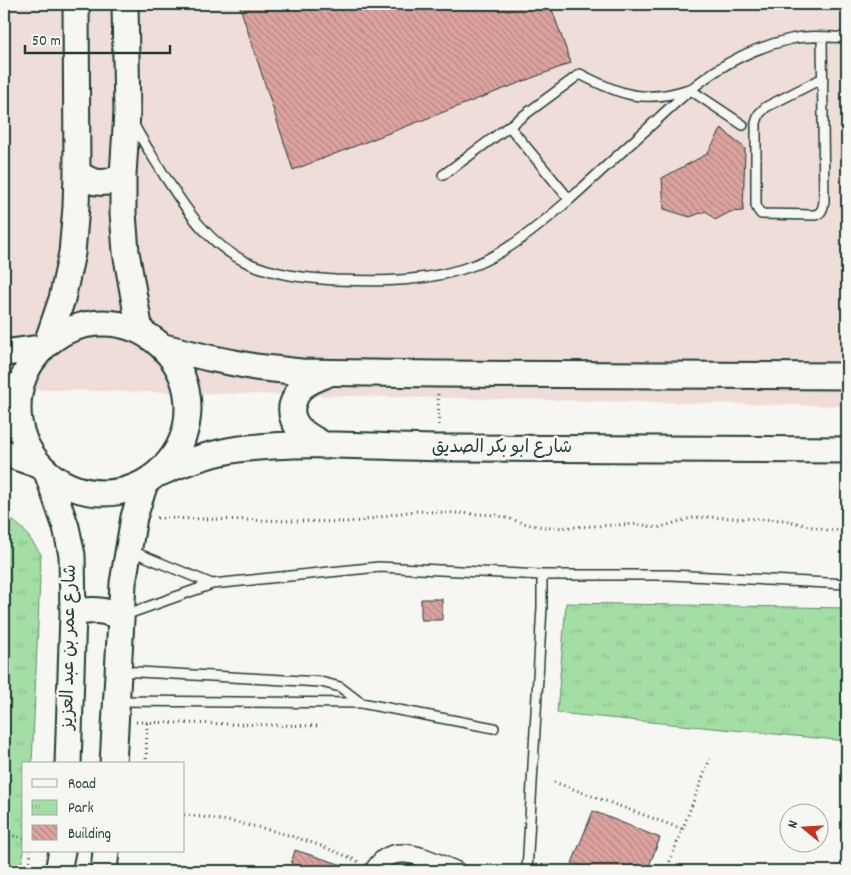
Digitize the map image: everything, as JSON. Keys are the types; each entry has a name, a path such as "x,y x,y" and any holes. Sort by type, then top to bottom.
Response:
{"main road":[{"path":"43,470 25,444 18,419 18,393 27,369 44,346 62,299 72,253 77,172 76,4"},
{"path":"125,4 127,112 123,212 126,252 140,330"},
{"path":"77,172 91,181 99,183 116,180 123,175"},
{"path":"4,353 44,346 76,327 108,322 140,330 164,348 183,377 189,411 180,445 152,478 134,517 128,549 121,617 113,762"},
{"path":"164,348 254,367 301,372 847,376"},
{"path":"326,446 307,436 299,429 294,420 292,409 294,399 299,390 308,383 333,371"},
{"name":"شارع ابو بكر الصديق","path":"152,478 185,462 211,454 238,449 326,446 847,450"},
{"path":"4,453 43,470 78,491 112,494 152,478"},
{"name":"شارع عمر بن عبد العزيز","path":"43,470 63,518 72,555 73,614 68,762"},
{"path":"73,614 102,610 121,617"},
{"path":"58,871 62,852"},
{"path":"104,871 106,852"}],"street":[{"path":"375,870 385,858 394,853 406,853 456,871"}],"lane":[{"path":"822,37 823,209 815,215 761,214 756,205 756,123 759,114 766,107 822,78"},
{"path":"127,112 141,138 201,228 215,242 238,258 282,274 327,279 404,280 429,278 477,264 522,240 570,199 689,89 709,74 745,54 793,38 847,38"},
{"path":"443,175 580,74 610,90 632,96 656,97 689,89 743,125"},
{"path":"508,126 570,199"},
{"path":"128,549 212,584"},
{"path":"121,617 212,584 379,567 542,575 670,575 847,584"},
{"path":"527,871 542,607 542,575"},
{"path":"119,671 321,682 340,687 361,704"},
{"path":"116,711 361,704 494,728"}],"path":[{"path":"437,374 439,448"},
{"path":"134,517 345,522 415,511 496,515 531,525 552,528 639,524 657,528 691,518 707,517 784,520 825,530 847,530"},
{"path":"116,711 148,722 321,726"},
{"path":"146,762 148,722"},
{"path":"666,871 710,759"},
{"path":"554,782 682,829"},
{"path":"185,815 233,822 292,836 348,857 375,870"},
{"path":"4,833 22,838"},
{"path":"29,871 31,852"}],"shaded area":[{"path":"4,4 847,4 847,406 4,389"}],"green space":[{"path":"4,513 23,529 41,554 32,762 22,762 22,852 24,852 20,871 4,871"},
{"path":"566,603 847,608 847,741 557,713"}],"building":[{"path":"239,4 550,4 571,63 293,170"},
{"path":"722,128 745,148 743,211 730,212 715,220 706,211 690,217 664,209 662,178 707,154"},
{"path":"421,599 442,599 442,620 421,620"},
{"path":"593,811 660,838 647,871 593,871 572,863"},
{"path":"295,850 349,867 347,871 289,871"},
{"path":"277,867 289,871 276,871"}]}
